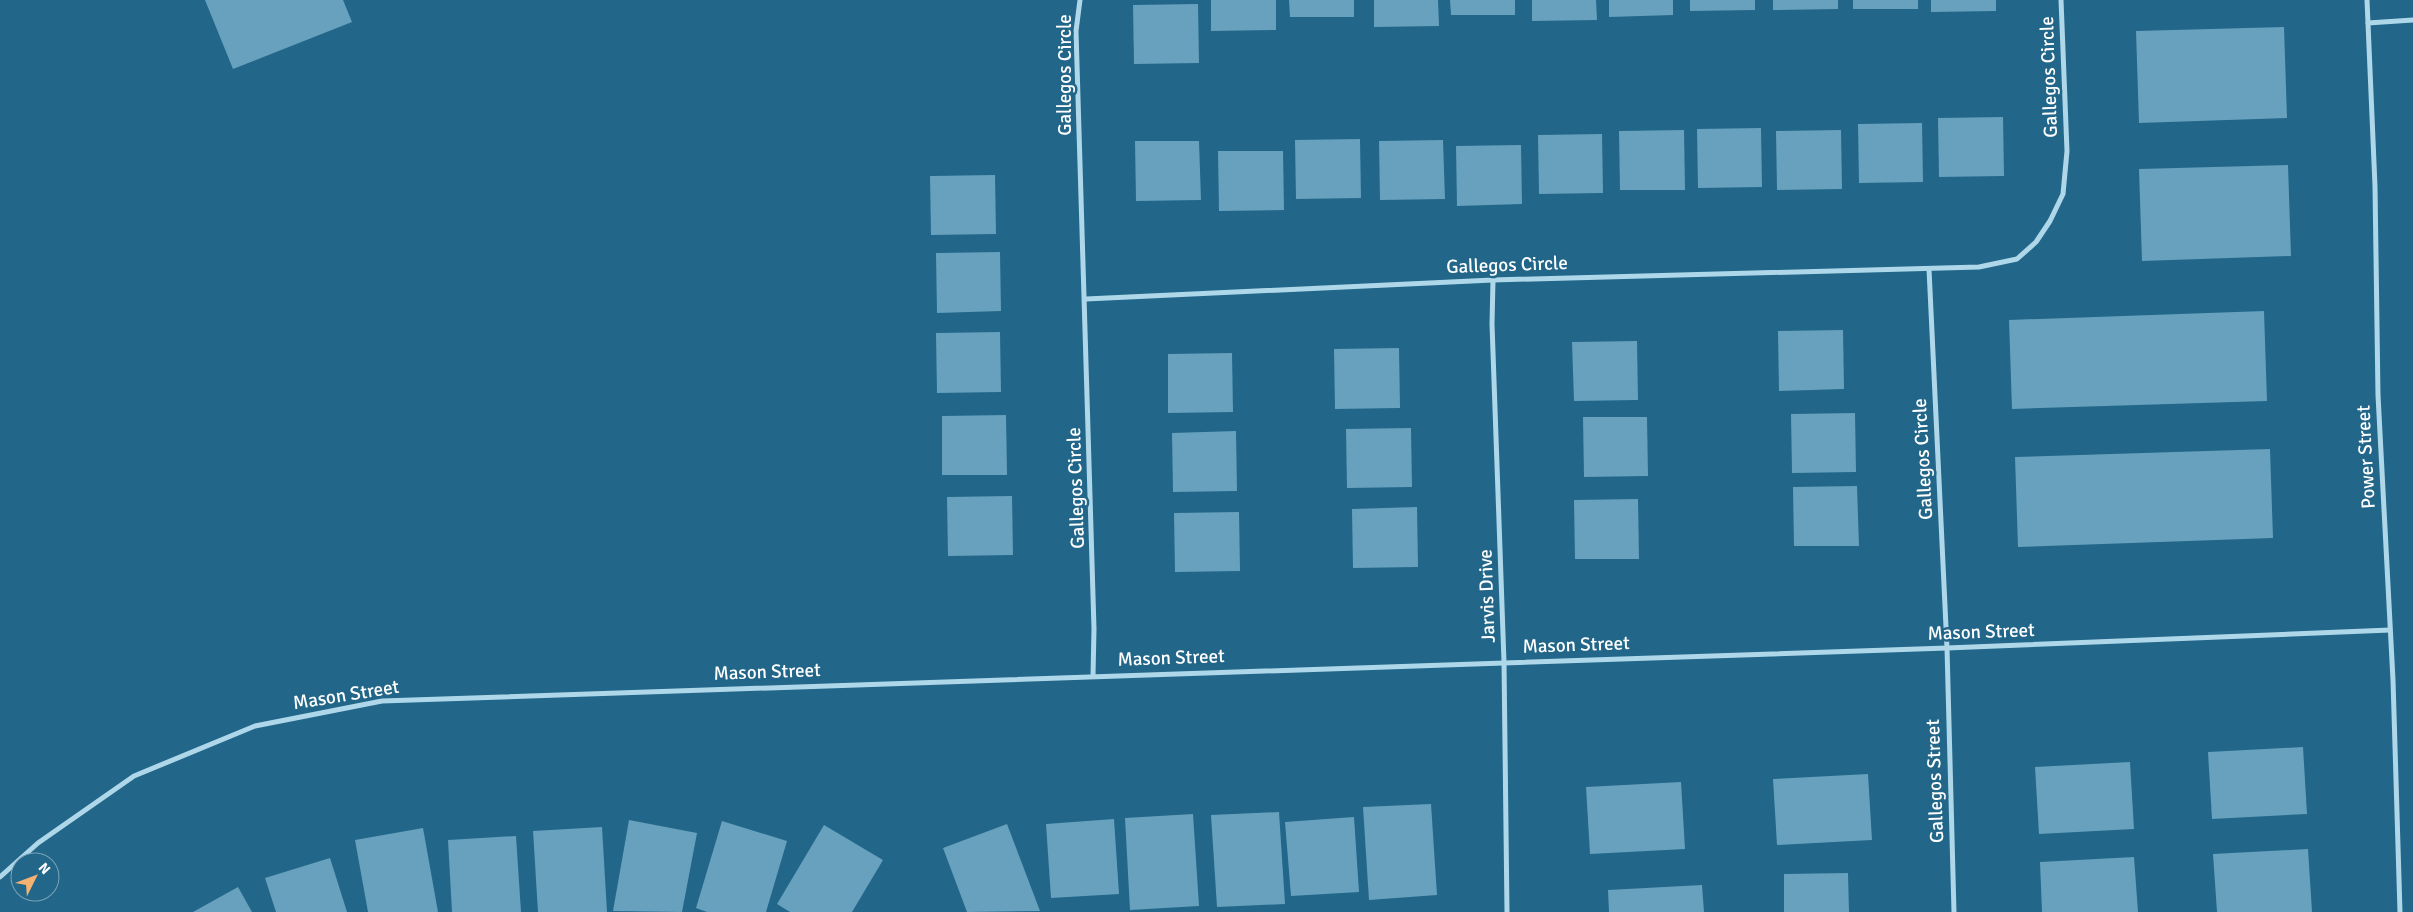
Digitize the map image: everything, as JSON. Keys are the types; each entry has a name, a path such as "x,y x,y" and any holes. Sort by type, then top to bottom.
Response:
{"street":[{"name":"Gallegos Circle","path":"1080,0 1076,31 1086,299 1094,629 1093,676"},
{"name":"Gallegos Circle","path":"1086,299 1493,280 1979,267 2017,259 2036,242 2050,221 2063,194 2067,151 2061,0"},
{"name":"Power Street","path":"2367,0 2375,186 2378,395 2390,630 2400,912"},
{"path":"2368,23 2413,20"},
{"name":"Gallegos Circle","path":"1930,268 1947,648"},
{"name":"Jarvis Drive","path":"1493,280 1492,324 1504,662 1507,912"},
{"name":"Mason Street","path":"0,877 38,844 134,776 256,726 382,701 1947,648 2390,630"},
{"name":"Gallegos Street","path":"1947,648 1954,912"}],"building":[{"path":"205,0 343,0 352,22 233,69"},
{"path":"1211,0 1276,0 1276,30 1211,31"},
{"path":"1289,0 1354,0 1354,17 1290,17"},
{"path":"1374,0 1438,0 1439,26 1374,27"},
{"path":"1450,0 1515,0 1515,15 1451,15"},
{"path":"1532,0 1596,0 1597,20 1532,21"},
{"path":"1609,0 1673,0 1673,15 1609,17"},
{"path":"1690,0 1755,0 1755,10 1690,11"},
{"path":"1773,0 1838,0 1838,9 1773,10"},
{"path":"1853,0 1918,0 1918,9 1853,9"},
{"path":"1931,0 1996,0 1996,11 1931,12"},
{"path":"1198,4 1199,63 1134,64 1133,5"},
{"path":"2284,27 2287,118 2139,123 2136,31"},
{"path":"2003,117 2004,176 1939,177 1938,118"},
{"path":"1922,123 1923,182 1859,183 1858,124"},
{"path":"1761,128 1762,187 1698,188 1697,129"},
{"path":"1684,130 1685,190 1620,190 1619,131"},
{"path":"1841,130 1842,189 1777,190 1776,131"},
{"path":"1602,134 1603,193 1539,194 1538,135"},
{"path":"1360,139 1361,198 1296,199 1295,140"},
{"path":"1443,140 1445,199 1380,200 1379,141"},
{"path":"1135,141 1199,141 1201,200 1136,201"},
{"path":"1521,145 1522,204 1457,206 1456,146"},
{"path":"1218,151 1283,151 1284,210 1219,211"},
{"path":"2288,165 2291,256 2142,261 2139,169"},
{"path":"995,175 996,234 931,235 930,176"},
{"path":"1000,252 1001,311 937,313 936,253"},
{"path":"2264,311 2267,401 2012,409 2009,320"},
{"path":"1843,330 1844,389 1779,391 1778,331"},
{"path":"1000,332 1001,392 937,393 936,333"},
{"path":"1637,341 1638,400 1574,401 1572,342"},
{"path":"1399,348 1400,408 1335,409 1334,349"},
{"path":"1232,353 1233,412 1168,413 1168,354"},
{"path":"1855,413 1856,472 1792,473 1791,414"},
{"path":"1006,415 1007,475 942,475 942,416"},
{"path":"1583,417 1647,417 1648,476 1584,477"},
{"path":"1411,428 1412,487 1347,488 1346,429"},
{"path":"1236,431 1237,491 1173,492 1172,433"},
{"path":"2270,449 2273,538 2018,547 2015,457"},
{"path":"1857,486 1859,546 1794,546 1793,487"},
{"path":"1012,496 1013,555 948,556 947,497"},
{"path":"1638,499 1639,559 1575,559 1574,500"},
{"path":"1417,507 1418,567 1353,568 1352,509"},
{"path":"1239,512 1240,571 1175,572 1174,513"},
{"path":"2303,747 2307,814 2212,819 2208,752"},
{"path":"2130,762 2134,829 2039,834 2035,767"},
{"path":"1868,774 1872,840 1777,845 1773,779"},
{"path":"1681,782 1685,849 1590,854 1586,787"},
{"path":"1431,804 1437,895 1369,900 1363,807"},
{"path":"1279,812 1285,904 1217,907 1211,815"},
{"path":"1193,814 1199,906 1130,910 1125,818"},
{"path":"1354,817 1359,892 1291,896 1285,822"},
{"path":"1114,819 1119,894 1051,898 1046,824"},
{"path":"629,820 697,833 682,912 613,911"},
{"path":"722,821 787,841 766,912 707,912 696,908"},
{"path":"1007,824 1040,911 967,912 943,848"},
{"path":"824,825 883,860 852,912 790,912 777,904"},
{"path":"602,827 607,912 538,912 533,831"},
{"path":"423,828 438,912 368,912 355,840"},
{"path":"516,836 521,912 452,912 448,840"},
{"path":"2308,849 2312,912 2217,912 2213,854"},
{"path":"2134,857 2138,912 2042,912 2040,862"},
{"path":"330,858 347,912 276,912 265,878"},
{"path":"1848,873 1849,912 1784,912 1784,874"},
{"path":"1702,885 1704,912 1609,912 1608,890"},
{"path":"238,887 252,912 193,912"}]}
